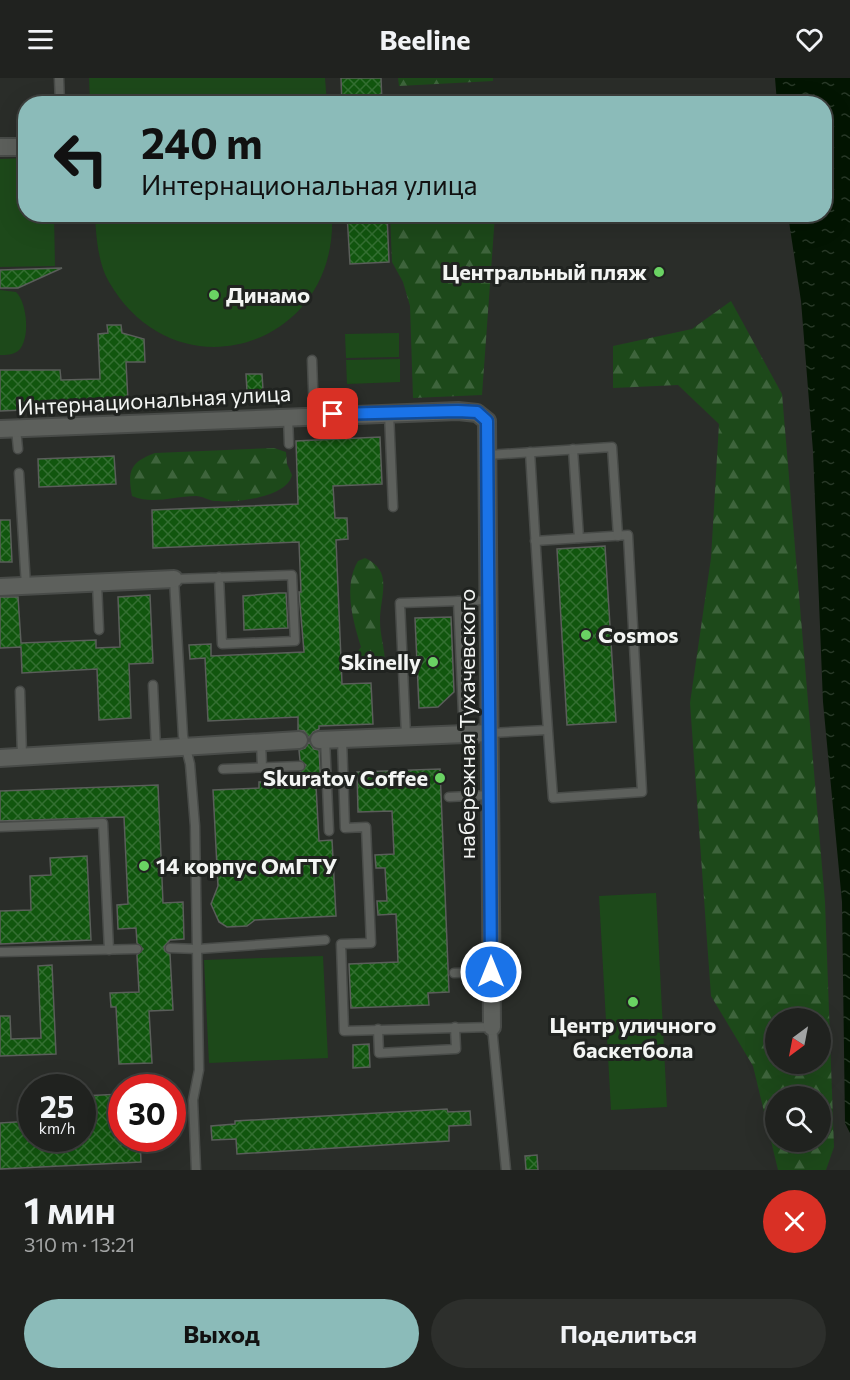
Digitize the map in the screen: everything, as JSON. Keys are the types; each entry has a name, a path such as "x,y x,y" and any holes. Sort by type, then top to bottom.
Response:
{"street":[{"path":"0,147 18,147"},
{"name":"Интернациональная улица","path":"8,429 389,413 477,412 487,421"},
{"name":"набережная Тухачевского","path":"487,421 492,1027"},
{"path":"0,587 174,579"},
{"path":"322,740 490,733"},
{"path":"0,758 299,740"}],"lane":[{"path":"59,78 60,96"},
{"path":"312,360 315,415"},
{"path":"389,413 393,507"},
{"path":"288,416 289,444"},
{"path":"8,429 18,449"},
{"path":"488,455 612,447 618,536"},
{"path":"573,449 579,538"},
{"path":"530,452 535,541 547,730 553,798 642,792 628,535 535,541"},
{"path":"19,473 26,586"},
{"path":"196,1170 193,1100 200,1070 195,826 187,747 183,736 174,579 219,577 292,575 295,641 222,644 219,577"},
{"path":"97,583 99,630"},
{"path":"406,736 400,603 489,600"},
{"path":"458,601 463,713"},
{"path":"153,685 156,749"},
{"path":"20,691 22,756"},
{"path":"490,733 547,730"},
{"path":"342,739 345,828 366,827 371,943 341,944 344,1030 492,1027 506,1170"},
{"path":"322,740 329,831"},
{"path":"261,742 262,767"},
{"path":"223,769 300,766"},
{"path":"449,797 490,795"},
{"path":"0,827 103,823 109,950"},
{"path":"170,948 198,949 325,940"},
{"path":"0,952 137,949"},
{"path":"454,973 491,972"},
{"path":"378,1029 380,1053 456,1049 455,1027"}],"green space":[{"path":"89,78 325,78 326,96 90,96"},
{"path":"398,78 493,78 493,81 399,86"},
{"path":"18,158 18,222 54,222 55,266 0,267 0,159"},
{"name":"Динамо","path":"95,222 331,222 327,261 309,298 282,325 248,342 211,347 173,339 138,318 105,275"},
{"path":"390,222 494,222 482,395 413,398 410,306 403,282 392,262"},
{"path":"0,290 16,292 20,297 25,312 26,330 25,339 18,351 0,355"},
{"path":"731,301 782,394 825,902 829,1008 765,1008 765,1074 831,1074 831,1065 834,1147 826,1170 778,1170 774,1152 831,1152 831,1086 765,1086 765,1116 753,1066 711,996 690,703 711,558 719,424 678,385 613,388 613,346 692,329"},
{"path":"399,333 399,357 346,358 345,334"},
{"path":"400,359 400,382 347,384 346,360"},
{"path":"274,448 286,452 287,464 292,475 288,483 270,494 246,500 223,501 196,496 148,500 132,496 130,480 133,468 141,460 155,453"},
{"path":"365,558 380,570 383,585 380,621 385,668 376,672 369,669 367,663 358,662 356,654 361,647 351,604 353,571 358,561"},
{"name":"Центр уличного баскетбола","path":"656,893 667,1107 611,1110 599,896"},
{"path":"323,956 328,1058 209,1063 204,960"}],"water":[{"path":"775,78 850,78 850,1133 845,1123 842,902 823,702 813,451 801,301 789,222 832,222 832,96 776,96"}],"building":[{"path":"341,78 381,78 382,96 342,96"},
{"path":"347,222 387,222 389,262 350,264"},
{"path":"62,268 18,288 0,288 0,270"},
{"path":"107,325 121,325 122,333 144,339 145,362 126,362 128,401 23,405 23,410 0,411 0,370 60,370 61,380 100,379 98,334 108,333"},
{"path":"246,374 262,374 263,390 247,391"},
{"path":"380,437 382,484 333,486 335,518 347,518 348,539 336,540 342,684 371,683 373,724 319,726 319,729 309,738 304,731 298,730 298,717 208,721 205,658 190,659 189,645 211,644 211,656 304,652 299,592 301,592 299,542 153,548 152,510 298,504 296,441"},
{"path":"114,456 116,484 39,487 38,459"},
{"path":"0,520 10,520 12,562 0,562"},
{"name":"Cosmos","path":"605,546 616,722 567,725 557,549"},
{"path":"286,593 288,628 244,630 243,596"},
{"path":"150,595 153,663 129,664 131,718 99,720 97,669 22,673 21,647 0,648 0,597 18,597 21,643 96,640 96,648 120,647 118,597"},
{"path":"451,617 454,692 438,707 419,708 415,618"},
{"path":"309,742 314,749 319,750 321,786 316,786 319,841 332,840 336,916 255,920 247,926 227,927 219,922 211,904 218,886 213,790 259,788 259,782 300,780 300,772 306,765 300,760 299,750 305,748"},
{"path":"440,769 449,992 428,993 429,1005 351,1008 349,964 398,962 396,914 378,915 377,901 387,901 385,868 376,868 375,855 394,854 392,811 358,812 357,772"},
{"path":"158,785 163,903 183,902 184,939 170,940 164,947 165,951 170,954 173,1010 149,1011 152,1063 119,1064 116,1007 111,1007 110,993 139,992 137,955 143,949 137,943 136,928 118,929 117,905 128,904 124,817 0,821 0,791"},
{"path":"87,856 91,940 0,944 0,911 31,910 30,876 51,875 50,858"},
{"path":"52,965 56,1054 0,1056 0,1016 10,1016 11,1039 41,1038 38,966"},
{"path":"369,1044 370,1067 353,1068 353,1045"},
{"path":"96,1095 108,1095 108,1152 141,1152 141,1162 0,1169 0,1123 18,1122 18,1152 96,1152"},
{"path":"447,1109 448,1112 470,1111 471,1125 449,1126 449,1141 237,1154 236,1139 212,1140 211,1126 235,1124 235,1121"},
{"path":"537,1155 538,1170 526,1170 525,1156"}],"place":[{"name":"Центральный пляж","path":"659,272"},
{"name":"Динамо","path":"214,295"},
{"name":"Cosmos","path":"586,635"},
{"name":"Skinelly","path":"433,662"},
{"name":"Skuratov Coffee","path":"440,778"},
{"name":"14 корпус ОмГТУ","path":"144,866"},
{"name":"Центр уличного баскетбола","path":"633,1002"}],"route":[{"path":"333,414 458,411 477,412 487,421 491,972"}]}
